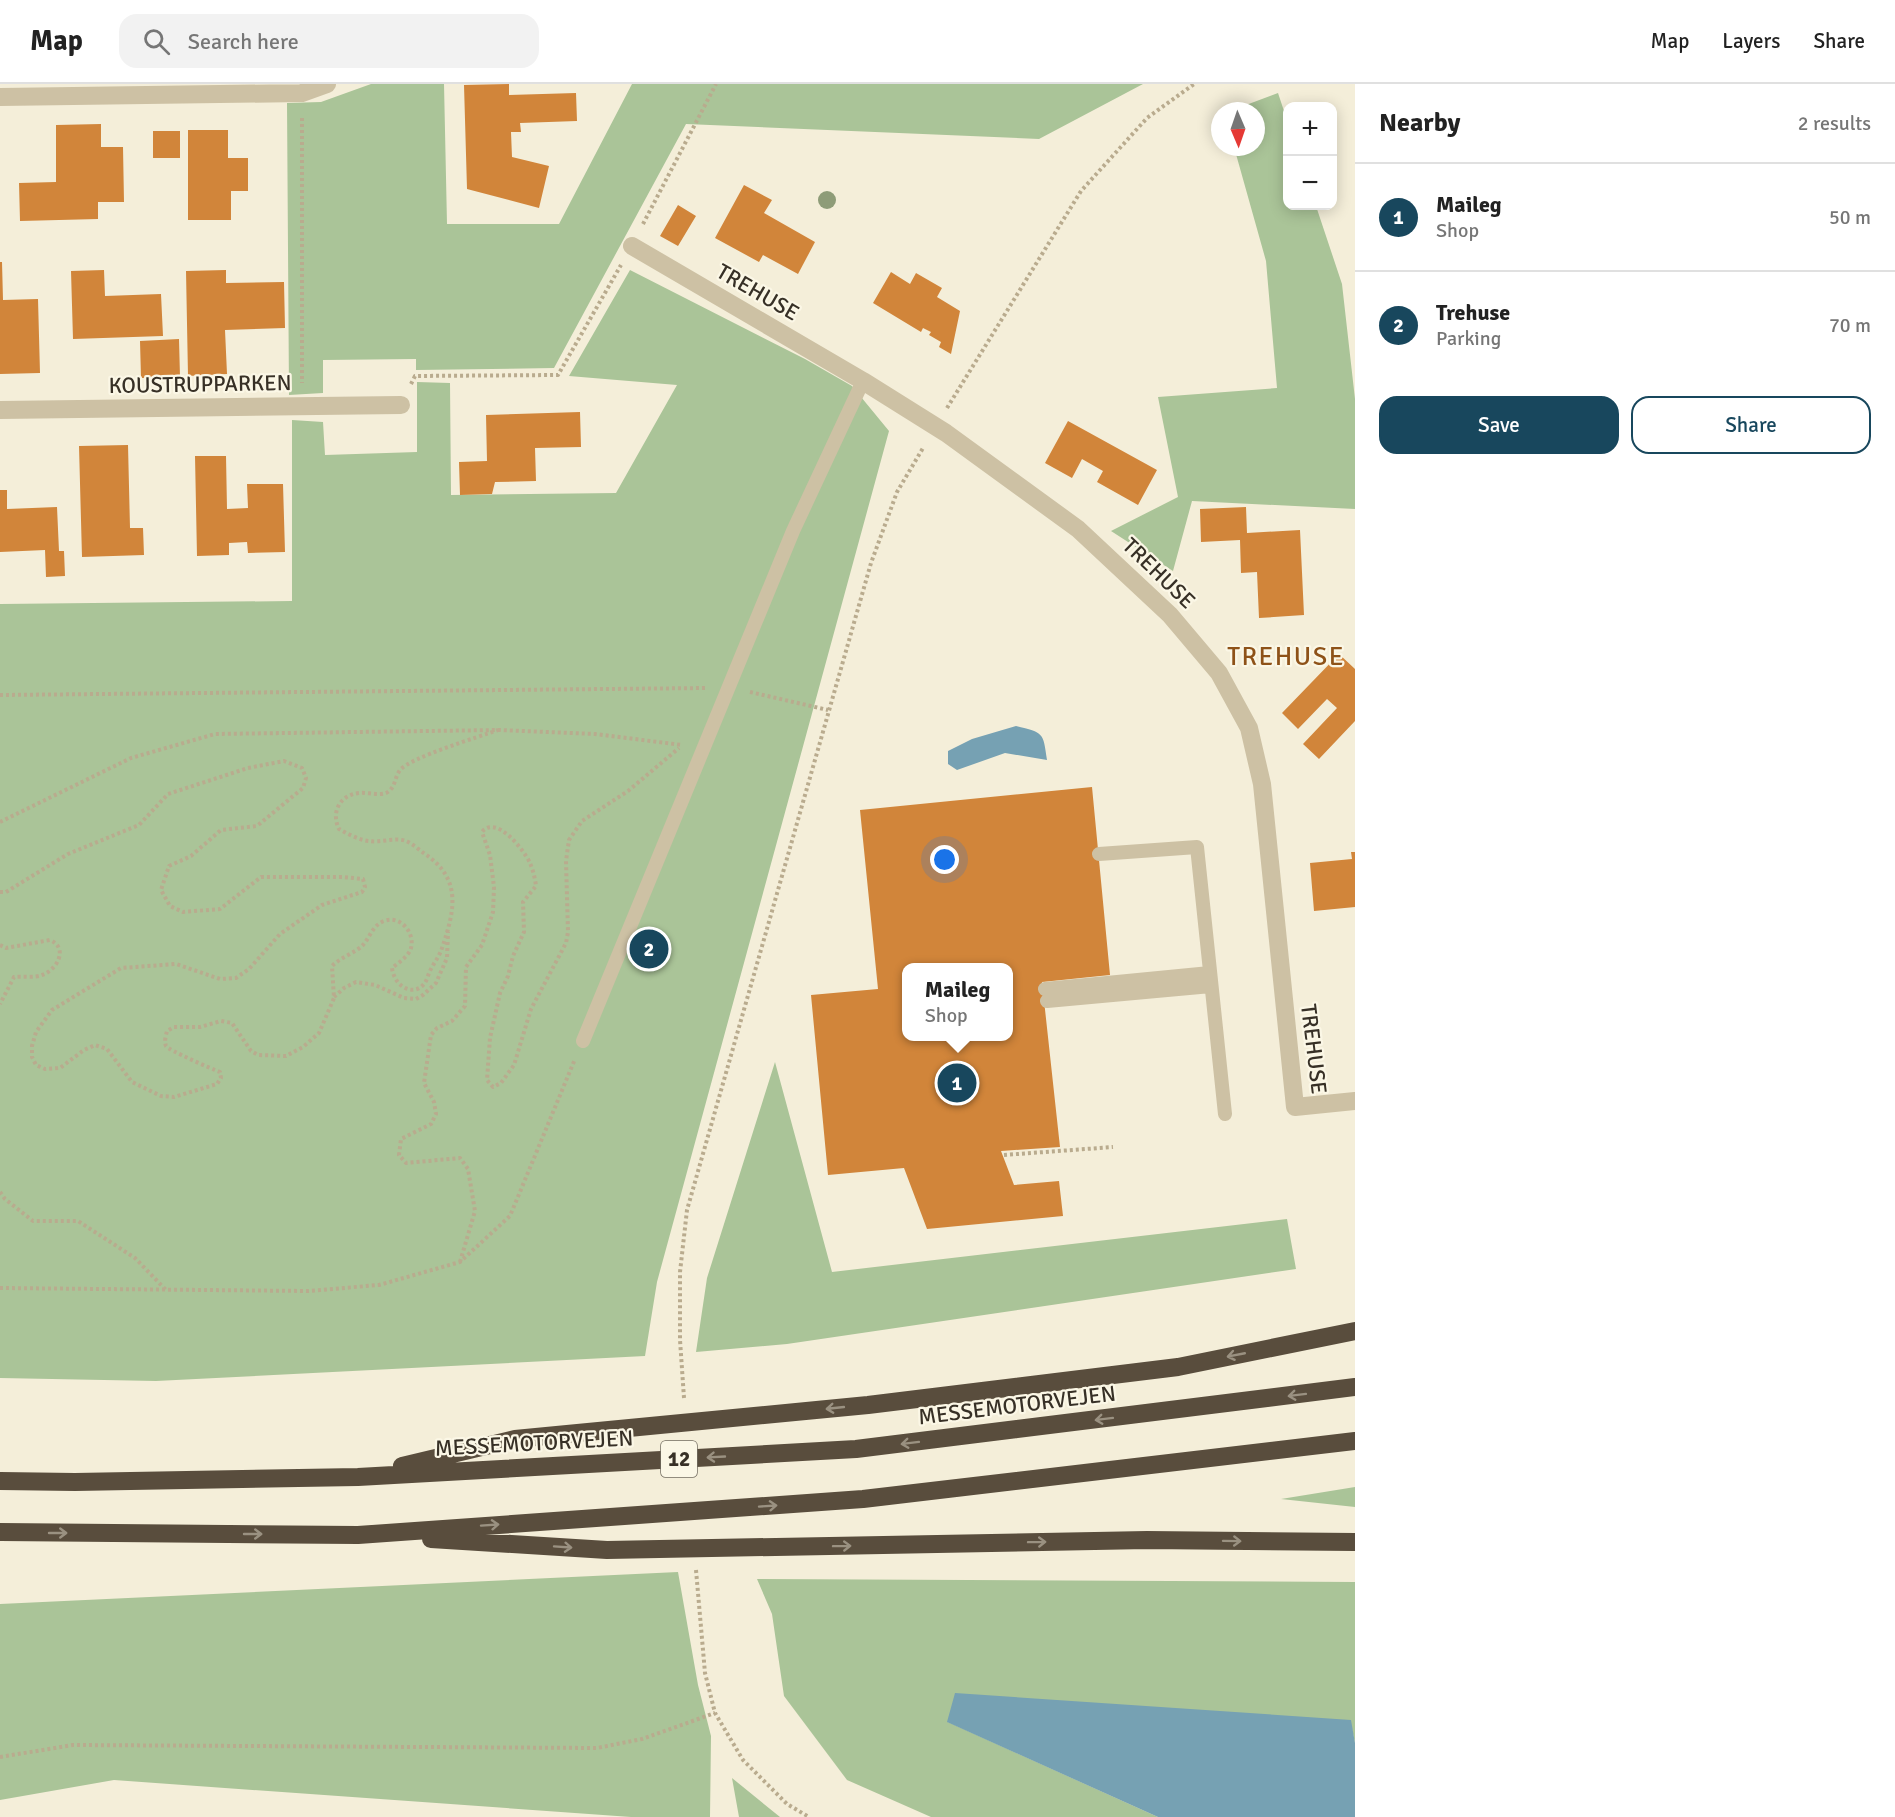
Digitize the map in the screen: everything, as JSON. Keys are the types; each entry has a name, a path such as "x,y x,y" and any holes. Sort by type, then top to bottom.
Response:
{"highway":[{"path":"358,1477 515,1439 868,1405 1178,1366 1355,1331"},
{"name":"MESSEMOTORVEJEN","path":"0,1481 75,1482 358,1477 856,1449 1355,1387"},
{"path":"358,1534 863,1499 1355,1441"},
{"path":"0,1532 358,1534 607,1550 1147,1540 1355,1542"}],"street":[{"path":"0,97 302,93 327,84"},
{"name":"TREHUSE","path":"632,246 863,381 935,427 1078,529 1170,615 1219,673 1249,728 1262,784 1295,1107 1355,1101"},
{"name":"KOUSTRUPPARKEN","path":"0,410 401,405"}],"lane":[{"path":"583,1041 792,531 863,381"},
{"path":"1099,854 1197,847 1225,1114"},
{"path":"1046,995 1211,980"}],"path":[{"path":"401,405 415,376 558,375 632,246 716,84"},
{"path":"680,1340 680,1272 687,1210 828,710 871,563 894,502 935,427 1081,190 1147,118 1194,84"},
{"path":"302,93 302,407"},
{"path":"0,695 728,687 828,710"},
{"path":"0,822 131,758 215,734 498,730 595,734 703,748"},
{"path":"0,892 6,892 68,854 139,825 168,794 248,768 284,761 302,768 306,778 303,788 258,826 221,830 191,856 170,866 161,890 170,906 183,912 220,909 261,877 363,879 365,887 362,892 322,905 280,934 249,969 236,978 220,979 176,964 121,968 52,1010 36,1032 32,1046 32,1057 36,1065 45,1069 60,1068 84,1050 95,1045 107,1049 132,1082 162,1096 174,1097 217,1084 220,1072 171,1051 166,1046 167,1031 174,1027 200,1027 221,1021 232,1023 251,1051 258,1055 286,1056 303,1047 319,1033 334,998 344,988 356,982 375,985 404,998 416,999 436,983 447,958 453,891 447,874 434,860 405,841 368,841 346,833 339,829 335,820 335,811 340,802 357,793 382,794 388,792 394,786 400,770 426,755 498,730"},
{"path":"460,1262 475,1211 468,1169 460,1158 406,1163 399,1155 400,1139 431,1124 436,1114 434,1102 424,1083 431,1035 437,1028 452,1021 465,1006 466,967 485,939 493,912 492,866 482,832 490,826 504,831 530,861 536,886 523,902 524,932 500,993 490,1038 487,1080 493,1087 501,1083 514,1065 531,1009 566,943 568,933 566,861 569,840 582,821 628,791 682,745"},
{"path":"334,998 332,966 362,946 380,923 395,920 402,923 410,933 412,940 409,952 392,968 394,979 400,986 410,990 420,987 426,981 441,951 449,926"},
{"path":"0,945 6,948 50,940 59,949 60,957 57,964 42,976 14,976 0,1004"},
{"path":"0,1288 308,1291 379,1285 460,1262 510,1216 583,1041"},
{"path":"1004,1155 1113,1147"},
{"path":"0,1192 5,1199 33,1221 78,1221 135,1258 167,1290"},
{"path":"701,1634 705,1673 715,1713 743,1760 787,1804 809,1817"},
{"path":"0,1757 73,1745 597,1748 642,1740 715,1713"}],"green space":[{"path":"371,84 444,84 447,224 559,224 632,84 1143,84 1039,139 686,124 554,368 416,370 416,359 323,360 323,393 289,395 287,103 321,102"},
{"path":"1278,93 1283,108 1283,210 1317,210 1342,284 1355,399 1355,509 1192,501 1173,571 1111,531 1178,497 1158,397 1277,388 1266,261 1237,156 1265,156 1265,102 1254,102"},
{"path":"630,270 805,359 852,386 889,431 657,1282 645,1356 156,1381 0,1378 0,604 292,601 292,420 323,422 325,455 417,452 417,382 450,383 451,495 616,493 677,385 569,376"},
{"path":"775,1062 832,1272 1287,1219 1296,1269 787,1344 696,1352 707,1278"},
{"path":"1355,1487 1355,1507 1281,1499"},
{"path":"678,1572 698,1685 711,1736 710,1817 631,1817 114,1780 0,1800 0,1604"},
{"path":"757,1579 1355,1582 1355,1743 1350,1720 948,1722 1158,1817 931,1817 847,1780 784,1696 772,1614"},
{"path":"732,1778 780,1817 739,1817"}],"water":[{"path":"1016,726 1032,730 1040,735 1043,739 1047,760 1005,753 957,770 948,764 948,751 972,739"},
{"path":"955,1693 1351,1720 1355,1743 1355,1817 1158,1817 947,1722"}],"building":[{"path":"509,84 509,95 576,93 577,121 520,123 521,132 511,132 512,157 549,166 539,208 467,189 464,85"},
{"path":"101,124 101,147 123,147 124,202 98,202 98,219 20,221 19,183 56,182 56,125"},
{"path":"188,130 228,130 228,158 248,158 248,191 231,191 231,220 188,220"},
{"path":"153,131 180,131 180,158 153,158"},
{"path":"744,185 772,200 764,213 815,242 798,274 763,255 759,262 715,238"},
{"path":"678,205 696,216 678,246 660,236"},
{"path":"0,262 2,262 3,300 38,299 40,373 0,374"},
{"path":"104,270 105,296 161,294 163,336 73,339 71,271"},
{"path":"226,270 226,283 284,282 285,328 225,330 227,374 188,376 186,271"},
{"path":"891,272 910,284 916,273 942,288 937,297 960,311 951,354 939,347 941,342 929,335 931,332 923,328 921,332 873,303"},
{"path":"179,339 180,377 141,378 140,341"},
{"path":"580,412 581,447 535,448 536,481 495,482 492,494 460,495 459,462 487,461 486,415"},
{"path":"1068,421 1157,470 1138,505 1097,482 1103,471 1082,459 1072,478 1045,463"},
{"path":"128,445 130,528 143,528 144,555 82,557 79,446"},
{"path":"195,456 226,456 227,509 248,508 247,484 283,484 285,552 248,553 247,542 229,543 229,555 197,556"},
{"path":"0,490 7,490 7,509 57,507 59,551 64,551 65,576 46,577 45,550 0,552"},
{"path":"1246,507 1247,533 1300,530 1304,615 1259,618 1257,572 1241,573 1240,540 1201,542 1200,509"},
{"path":"1339,654 1355,669 1355,721 1319,759 1303,744 1337,708 1327,699 1298,729 1282,713"},
{"path":"1092,787 1110,975 1042,982 1060,1147 1001,1151 1014,1185 1059,1181 1063,1216 927,1229 904,1168 828,1175 811,995 878,989 860,810"},
{"path":"1351,852 1355,852 1355,907 1314,911 1310,863 1352,859"}],"place":[{"name":"Trehuse","path":"649,949"},
{"name":"Maileg","path":"957,1083"}],"district":[{"name":"TREHUSE","path":"1286,657"}]}
